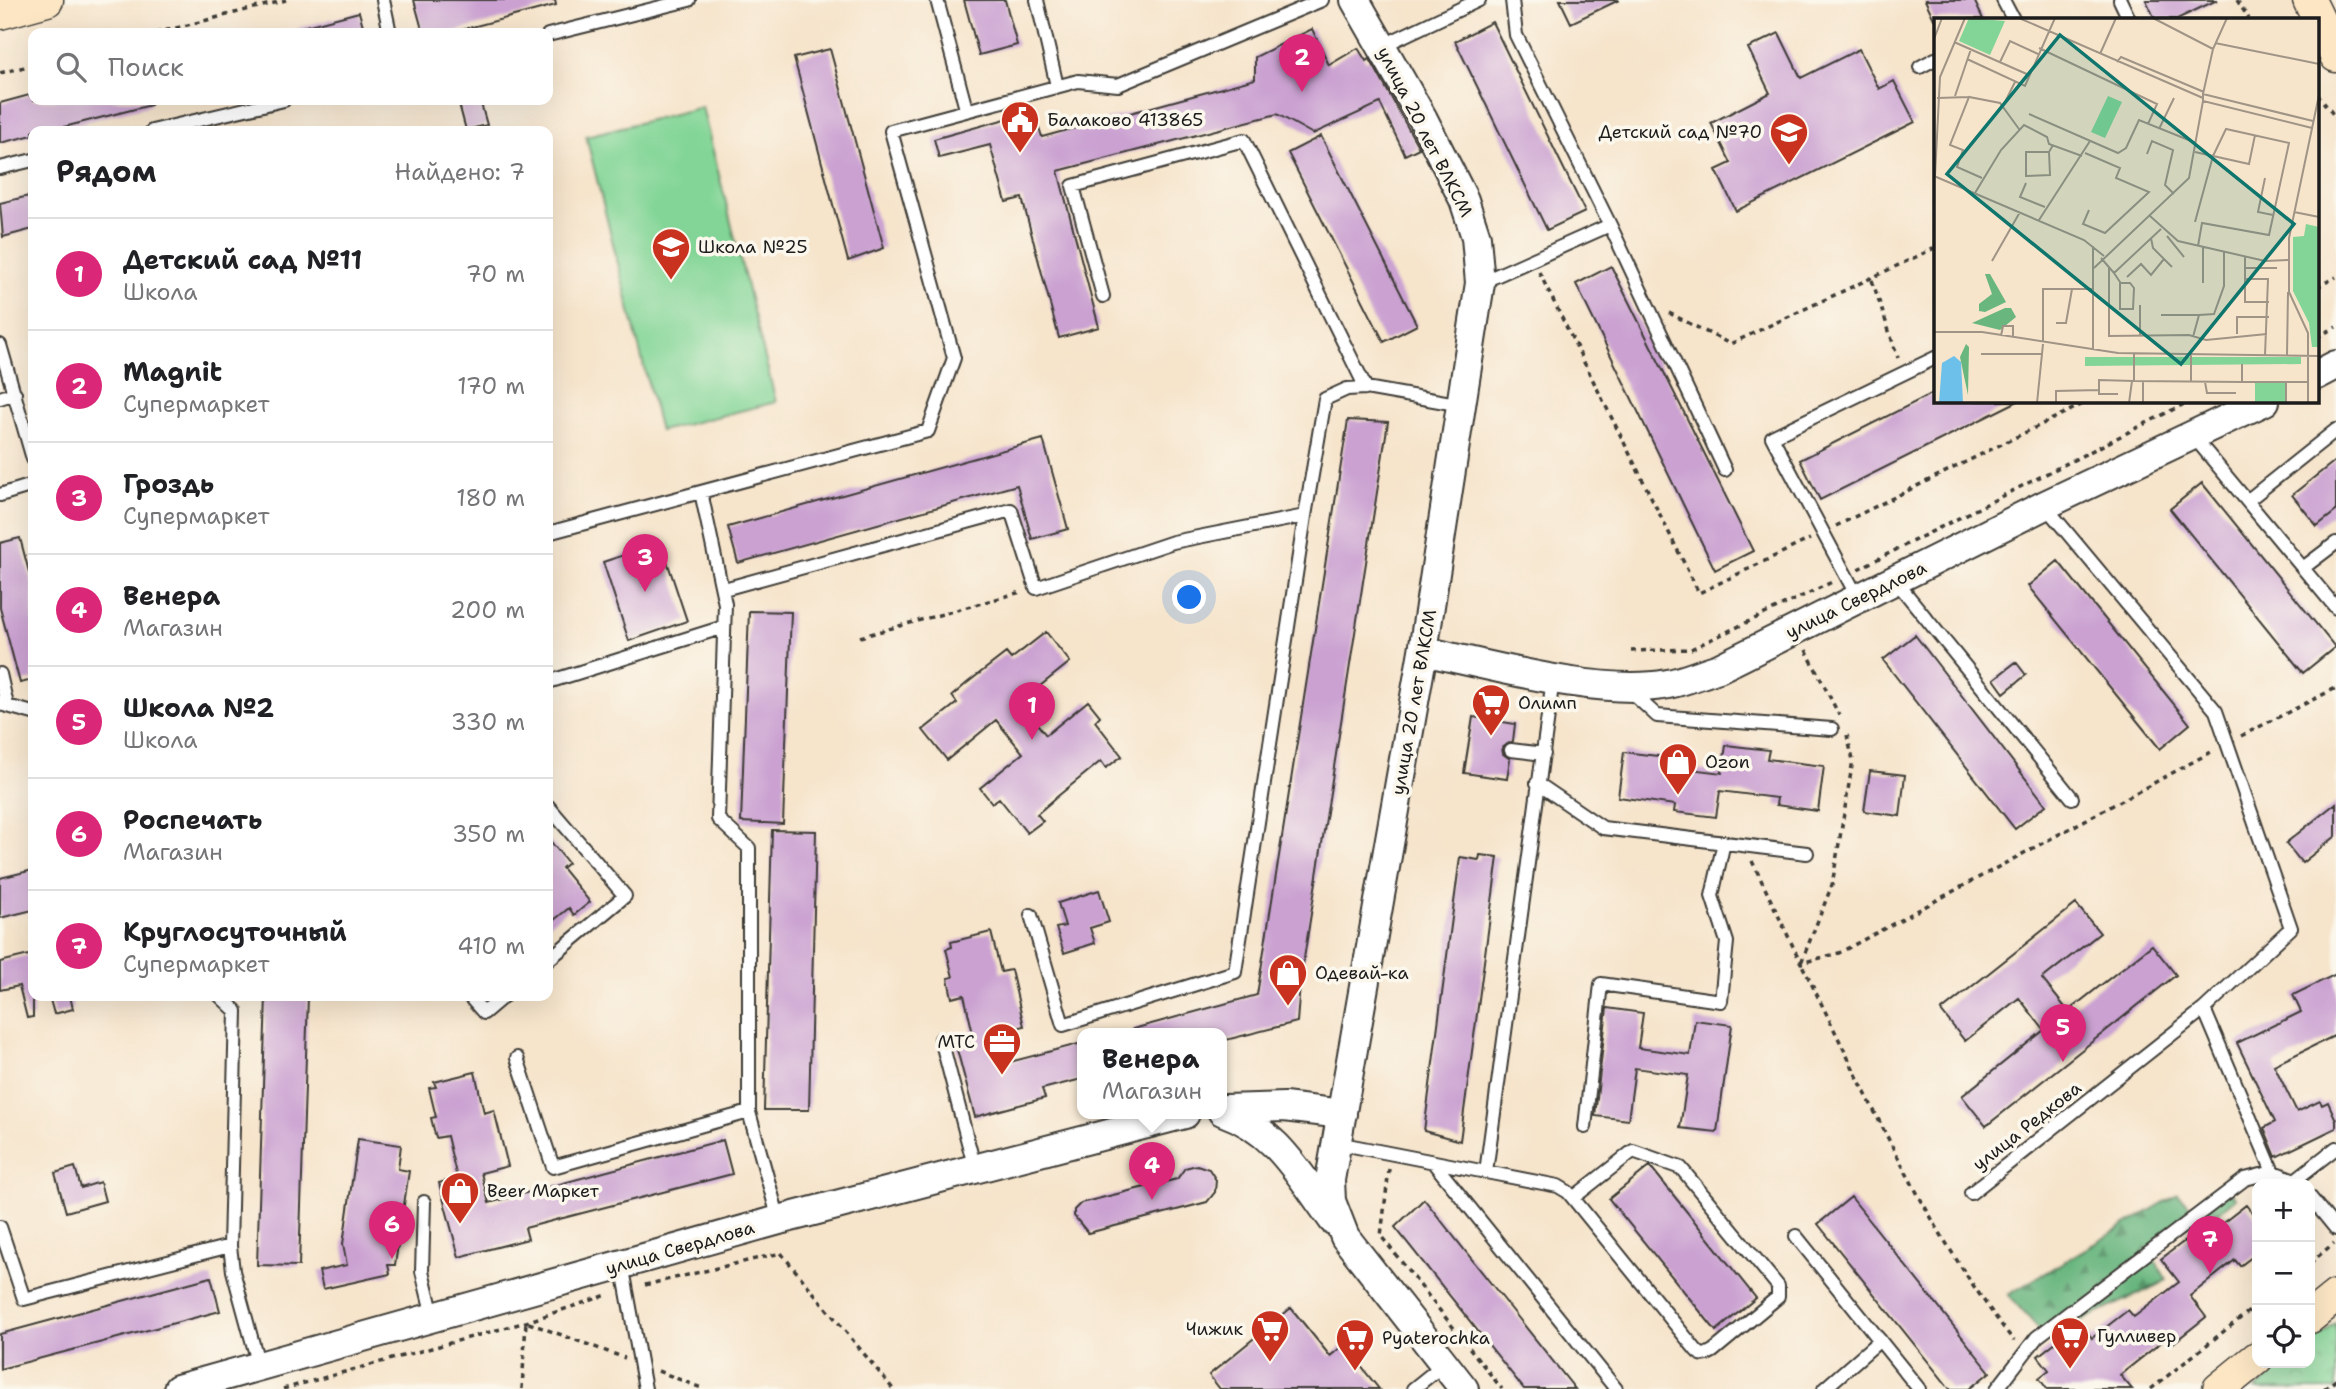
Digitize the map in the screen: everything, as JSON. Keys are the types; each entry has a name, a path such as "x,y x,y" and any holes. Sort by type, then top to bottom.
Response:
{"main road":[{"path":"0,13 47,0"},
{"path":"2309,0 2318,18"},
{"path":"2318,19 2336,56"},
{"path":"2315,1313 2336,1296"},
{"path":"2219,1389 2252,1362"}],"street":[{"name":"улица 20 лет ВЛКСМ","path":"1355,0 1464,200 1476,237 1480,283 1423,651 1336,1142 1330,1180 1331,1201 1345,1237 1464,1389"},
{"path":"2318,374 2336,365"},
{"name":"улица Свердлова","path":"1423,651 1553,679 1624,686 1667,684 1719,668 1796,629 1852,587 1895,580 2045,505 2263,402"},
{"path":"1227,1110 1284,1107 1342,1114"},
{"path":"1227,1112 1260,1128 1275,1142 1345,1237"},
{"name":"улица Свердлова","path":"178,1389 433,1316 624,1277 779,1220 1166,1119"}],"lane":[{"path":"383,0 389,28"},
{"path":"553,34 689,0"},
{"path":"937,0 966,109"},
{"path":"1037,0 1057,86"},
{"path":"553,532 928,431 954,358 891,131 1078,81 1118,85 1322,0"},
{"path":"1382,46 1479,0"},
{"path":"1512,0 1516,35 1610,225 1725,470"},
{"path":"2003,0 2012,18"},
{"path":"2120,0 2129,18"},
{"path":"1920,67 1934,60"},
{"path":"173,126 263,105"},
{"path":"1103,296 1073,186 1244,140 1366,388"},
{"path":"0,168 28,161"},
{"path":"1480,283 1610,225"},
{"path":"0,345 28,441"},
{"path":"1852,587 1772,437 1934,358"},
{"path":"1031,915 1063,1025 1235,972 1304,516 1325,399 1347,389 1366,388 1463,406"},
{"path":"0,397 15,393"},
{"path":"2247,500 2336,430"},
{"path":"2193,436 2336,608"},
{"path":"0,495 28,487"},
{"path":"701,492 724,589 718,819 749,848 749,1112 779,1220"},
{"path":"2045,505 2216,711 2225,745"},
{"path":"724,589 1011,509 1036,588 1173,542 1304,516"},
{"path":"2303,568 2336,542"},
{"path":"1895,580 2072,798"},
{"path":"553,680 724,627"},
{"path":"0,674 4,705 28,712"},
{"path":"1486,1172 1553,679"},
{"path":"1624,686 1657,716 1837,724"},
{"name":"улица Редкова","path":"1971,1192 2204,1009 2291,928 2225,745"},
{"path":"1511,750 1544,754"},
{"path":"1537,783 1604,828 1807,853"},
{"path":"553,812 625,896 553,956"},
{"path":"1585,1127 1601,984 1721,1001 1727,942 1712,895 1724,842"},
{"path":"225,1001 236,1012 230,1247 233,1271 259,1366"},
{"path":"473,1001 484,1013 498,1001"},
{"path":"2204,1009 2273,1172"},
{"path":"941,1039 975,1170"},
{"path":"517,1058 553,1167 749,1112"},
{"path":"1336,1142 1558,1186 1573,1198 1699,1354 1706,1355 1713,1351 1778,1297 1778,1286 1681,1168 1633,1151 1573,1198"},
{"path":"2300,1179 2336,1148"},
{"path":"1433,1161 1616,1389"},
{"path":"1997,1389 2037,1337 2245,1179 2273,1172 2290,1179"},
{"path":"424,1202 422,1271 433,1316"},
{"path":"2315,1203 2336,1230"},
{"path":"0,1227 24,1299 230,1247"},
{"path":"1796,1236 1919,1389"},
{"path":"624,1277 645,1389"},
{"path":"1824,1389 1880,1340"},
{"path":"1413,1389 1444,1364"}],"path":[{"path":"176,28 286,0"},
{"path":"2237,0 2248,18"},
{"path":"0,73 28,66"},
{"path":"2318,95 2336,118"},
{"path":"1646,301 1730,344 1872,280 1934,249"},
{"path":"1534,261 1699,593 2087,402"},
{"path":"2318,286 2336,277"},
{"path":"1872,280 1903,373"},
{"path":"2318,336 2336,327"},
{"path":"1631,651 1691,649 1852,587 2188,402"},
{"path":"860,637 1036,588"},
{"path":"1796,629 1837,724"},
{"path":"1801,963 1839,953 2336,688"},
{"path":"1801,963 1832,885 1853,760 1846,731"},
{"path":"1744,845 1929,1215 1976,1293 2025,1353"},
{"path":"1391,1153 1381,1236 1502,1389"},
{"path":"2315,1259 2336,1242"},
{"path":"283,1389 526,1322 624,1277 782,1252 892,1389"},
{"path":"2151,1389 2256,1305"},
{"path":"526,1322 704,1389"},
{"path":"523,1389 526,1322"},
{"path":"2324,1389 2336,1380"}],"green space":[{"path":"702,107 776,402 660,431 586,136"},
{"path":"2229,1191 2236,1198 2202,1227 2191,1219 2150,1252 2167,1280 2048,1339 2008,1295 2178,1194 2191,1207"},
{"path":"2336,1323 2336,1389 2255,1389 2281,1368 2315,1368 2315,1341"}],"building":[{"path":"414,0 555,0 556,5 468,28 422,28"},
{"path":"964,0 1005,0 1017,45 979,55"},
{"path":"1560,0 1619,0 1571,23"},
{"path":"1925,0 1974,0 1983,18 1934,18"},
{"path":"2146,0 2217,0 2179,18 2155,18"},
{"path":"359,12 364,28 298,28"},
{"path":"1492,22 1585,212 1547,230 1455,41"},
{"path":"1312,29 1329,65 1358,48 1366,61 1370,59 1419,148 1405,155 1380,103 1313,134 1277,114 1058,171 1099,327 1059,338 1022,198 1006,202 990,145 939,158 934,139 1034,111 1042,137 1255,79 1255,57"},
{"path":"1779,33 1801,78 1859,49 1879,89 1894,81 1915,122 1736,211 1716,170 1731,163 1711,123 1770,93 1748,48"},
{"path":"830,49 884,248 848,261 794,58"},
{"path":"28,95 28,105 151,105 68,126 28,126 28,136 0,143 0,103"},
{"path":"459,105 481,105 487,125 465,126"},
{"path":"1321,136 1417,325 1384,342 1288,153"},
{"path":"28,196 28,230 3,237 0,203"},
{"path":"1611,266 1753,551 1715,570 1576,284"},
{"path":"1934,393 1934,402 2016,402 1820,500 1800,460"},
{"path":"1348,420 1388,422 1300,984 1297,1022 1227,1040 1227,1028 1137,1028 1257,995"},
{"path":"1043,439 1068,529 1032,539 1017,485 738,563 728,527"},
{"path":"2336,460 2336,511 2317,526 2292,495"},
{"path":"2202,483 2335,647 2303,673 2170,509"},
{"path":"20,538 28,568 28,681 20,683 0,608 0,543"},
{"path":"661,543 687,621 629,641 603,562"},
{"path":"2058,561 2190,724 2160,749 2028,586"},
{"path":"749,611 791,612 783,824 741,822"},
{"path":"1046,632 1070,662 1020,702 1046,735 1088,701 1100,716 1095,721 1122,756 1106,768 1101,761 1037,814 1043,821 1027,833 999,798 992,803 980,788 1023,753 996,720 947,760 923,730 957,703 952,696 967,683 1006,653 1011,659"},
{"path":"1915,635 2046,805 2015,829 1883,660"},
{"path":"2016,662 2026,675 2004,693 1994,679"},
{"name":"Олимп","path":"1473,717 1515,724 1513,741 1502,748 1503,754 1510,759 1507,779 1464,773"},
{"path":"1726,745 1769,750 1767,759 1824,766 1818,811 1776,805 1777,798 1720,791 1716,817 1674,812 1675,805 1618,797 1624,752 1666,757 1665,766 1722,773"},
{"path":"1870,771 1905,775 1900,816 1864,811"},
{"path":"2336,803 2336,836 2302,863 2286,843"},
{"path":"772,830 816,831 809,1110 764,1110"},
{"path":"553,844 568,863 562,868 590,902 574,915 569,908 553,921"},
{"path":"1480,855 1498,857 1460,1141 1424,1131 1460,857 1479,860"},
{"path":"28,871 28,911 0,918 0,878"},
{"path":"1099,890 1109,922 1090,928 1095,943 1064,953 1056,928 1065,926 1058,903"},
{"path":"2076,904 2100,933 2042,979 2068,1011 2152,945 2176,975 1986,1126 1962,1096 2044,1030 2019,998 1965,1041 1941,1011"},
{"path":"991,932 1001,972 1011,970 1024,1026 998,1033 1006,1063 1077,1044 1077,1080 1042,1089 1045,1098 975,1117 955,1042 974,1038 964,995 952,998 948,978 953,977 946,949 952,947 951,942"},
{"path":"28,955 28,1001 33,1001 33,1017 27,1018 19,986 0,990 0,962"},
{"path":"2336,974 2336,1035 2274,1065 2297,1112 2320,1101 2322,1105 2328,1102 2336,1120 2336,1128 2276,1157 2264,1128 2275,1122 2237,1043 2301,1012 2293,995"},
{"path":"50,1001 71,1001 73,1009 54,1014"},
{"path":"266,1001 308,1001 299,1266 257,1265"},
{"path":"1607,1008 1643,1013 1638,1048 1690,1055 1695,1020 1732,1025 1717,1132 1680,1128 1688,1075 1635,1068 1628,1120 1595,1116"},
{"path":"475,1072 484,1113 494,1110 508,1166 481,1173 489,1203 723,1140 732,1174 525,1228 528,1239 459,1257 439,1183 457,1178 447,1136 436,1138 431,1118 436,1117 429,1088 436,1087 434,1082"},
{"path":"358,1139 401,1145 398,1169 409,1171 395,1265 388,1265 390,1274 323,1289 319,1271 347,1265 343,1244"},
{"path":"1197,1165 1209,1169 1216,1180 1215,1192 1207,1202 1088,1233 1074,1216 1074,1210 1081,1203 1177,1179 1185,1168"},
{"path":"1650,1166 1756,1298 1716,1331 1609,1199"},
{"path":"75,1167 81,1188 100,1182 105,1201 66,1212 55,1173"},
{"path":"1851,1197 1990,1372 1969,1389 1950,1389 1818,1224"},
{"path":"1424,1199 1575,1389 1524,1389 1395,1227"},
{"path":"2246,1205 2252,1213 2252,1257 2240,1266 2235,1260 2190,1296 2206,1317 2173,1343 2168,1337 2120,1375 2132,1389 2047,1389 2039,1378 2049,1370 2038,1356 2080,1323 2092,1338 2128,1310 2134,1317 2179,1282 2161,1259 2195,1233 2201,1240"},
{"path":"211,1277 220,1311 0,1369 0,1334"},
{"path":"1291,1308 1330,1356 1344,1345 1379,1389 1220,1389 1209,1375"}],"place":[{"name":"Magnit","path":"1302,92"},
{"name":"Балаково 413865","path":"1020,154"},
{"name":"Детский сад №70","path":"1789,166"},
{"name":"Школа №25","path":"671,281"},
{"name":"Гроздь","path":"645,592"},
{"name":"Олимп","path":"1491,737"},
{"name":"Детский сад №11","path":"1032,740"},
{"name":"Ozon","path":"1678,796"},
{"name":"Одевай-ка","path":"1288,1007"},
{"name":"Школа №2","path":"2063,1062"},
{"name":"МТС","path":"1002,1076"},
{"name":"Венера","path":"1152,1200"},
{"name":"Beer Маркет","path":"460,1225"},
{"name":"Роспечать","path":"392,1259"},
{"name":"Круглосуточный","path":"2210,1274"},
{"name":"Чижик","path":"1270,1363"},
{"name":"Гулливер","path":"2070,1370"},
{"name":"Pyaterochka","path":"1355,1372"}]}
